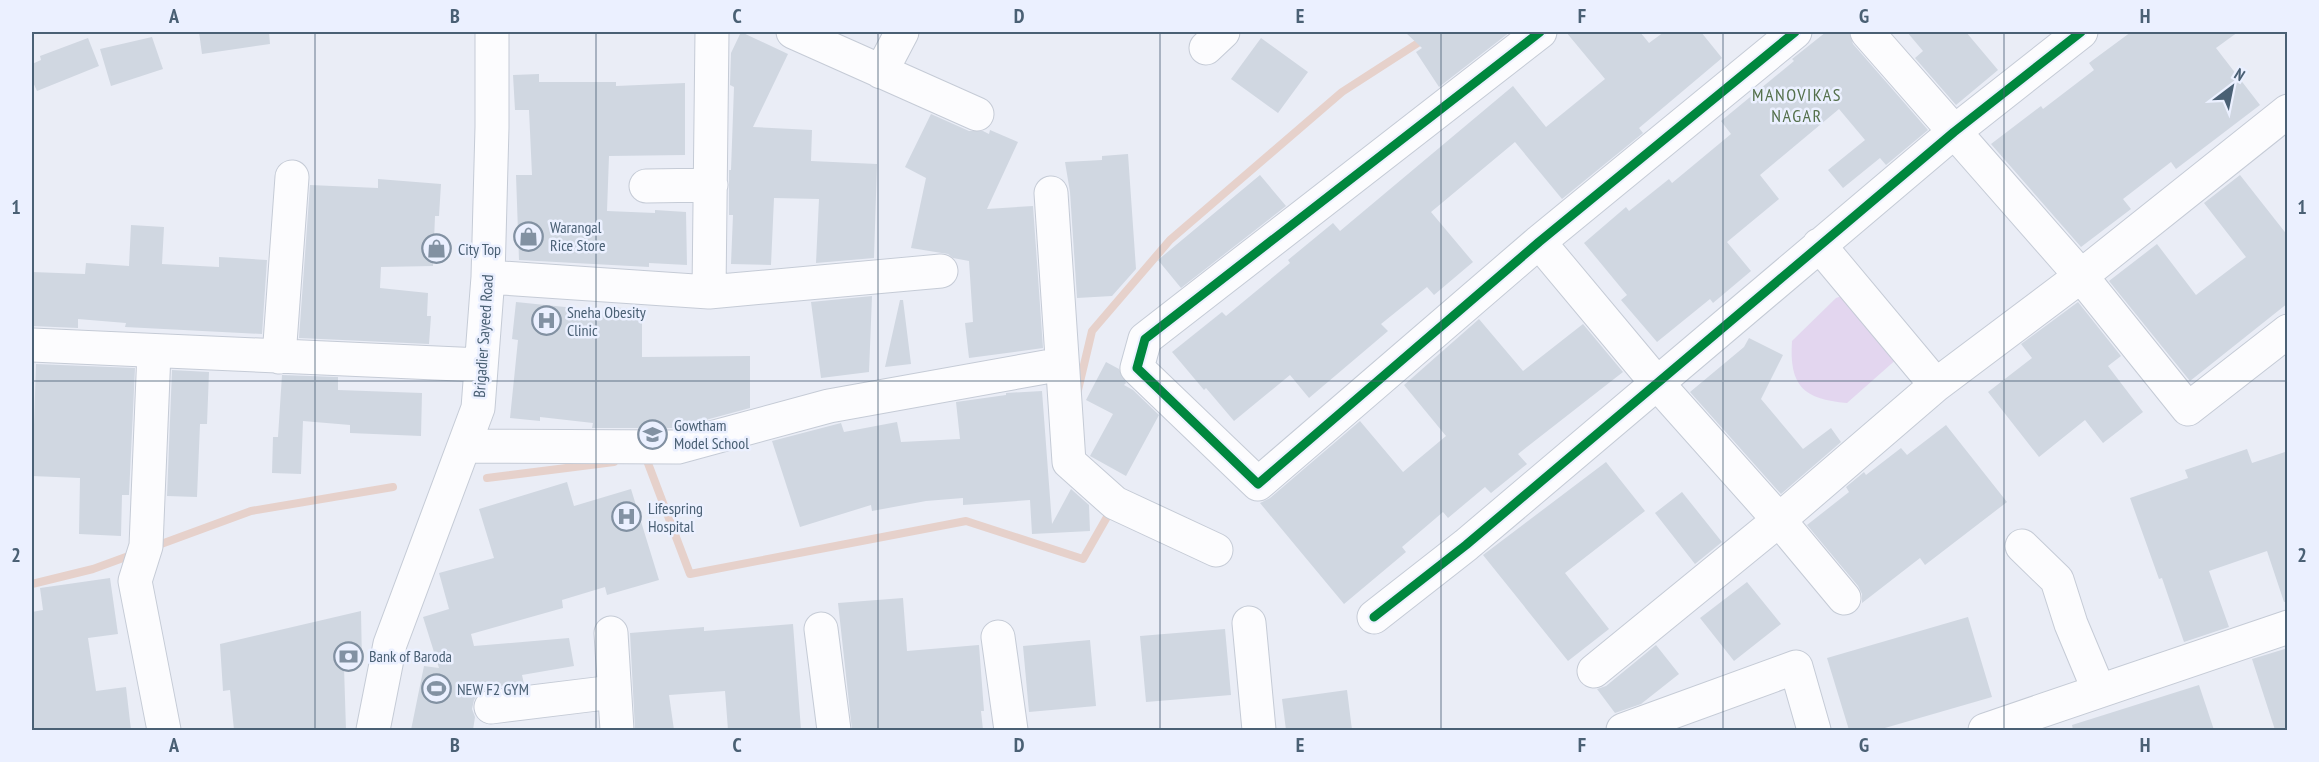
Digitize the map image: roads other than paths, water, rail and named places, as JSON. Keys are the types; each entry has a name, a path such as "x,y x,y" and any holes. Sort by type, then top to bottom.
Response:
{"street":[{"name":"Brigadier Sayeed Road","path":"373,730 390,644 478,408 488,277 492,32"},
{"path":"709,292 712,32"},
{"path":"793,32 977,114"},
{"path":"881,72 902,32"},
{"path":"1540,32 1145,339 1137,368 1258,484 1539,242 1795,32"},
{"path":"1867,32 2080,276 2188,409 2288,331"},
{"path":"1374,617 1466,545 1954,132 2081,32"},
{"path":"1594,671 1779,520 1936,385 2080,276 2288,111"},
{"path":"279,357 292,177"},
{"path":"646,186 711,185"},
{"path":"1051,193 1068,462 1115,503 1216,550"},
{"path":"1539,242 1656,382 1779,520 1844,598"},
{"path":"1819,245 1936,385"},
{"path":"488,277 709,292 941,271"},
{"path":"32,345 481,366"},
{"path":"154,352 146,546 135,581 164,730"},
{"path":"464,446 678,447 829,406 1062,364"},
{"path":"2022,546 2056,580 2099,692"},
{"path":"1249,623 1259,730"},
{"path":"1985,730 2288,627"},
{"path":"821,629 834,730"},
{"path":"611,633 617,730"},
{"path":"998,637 1011,730"},
{"path":"1623,730 1796,667 1814,730"},
{"path":"491,707 613,692"}],"waterway":[{"path":"1078,390 1092,331 1170,240 1342,92 1435,32"},
{"path":"644,458 646,458 690,574 966,521 1083,559 1111,510"},
{"path":"487,478 614,462"},
{"path":"153,547 251,511 393,487"},
{"path":"32,584 93,569 134,554"}],"place":[{"name":"Warangal Rice Store","path":"529,236"},
{"name":"City Top","path":"437,249"},
{"name":"Sneha Obesity Clinic","path":"546,321"},
{"name":"Gowtham Model School","path":"653,434"},
{"name":"Lifespring Hospital","path":"627,517"},
{"name":"Bank of Baroda","path":"348,656"},
{"name":"NEW F2 GYM","path":"436,689"}],"district":[{"name":"MANOVIKAS NAGAR","path":"1797,104"}]}
